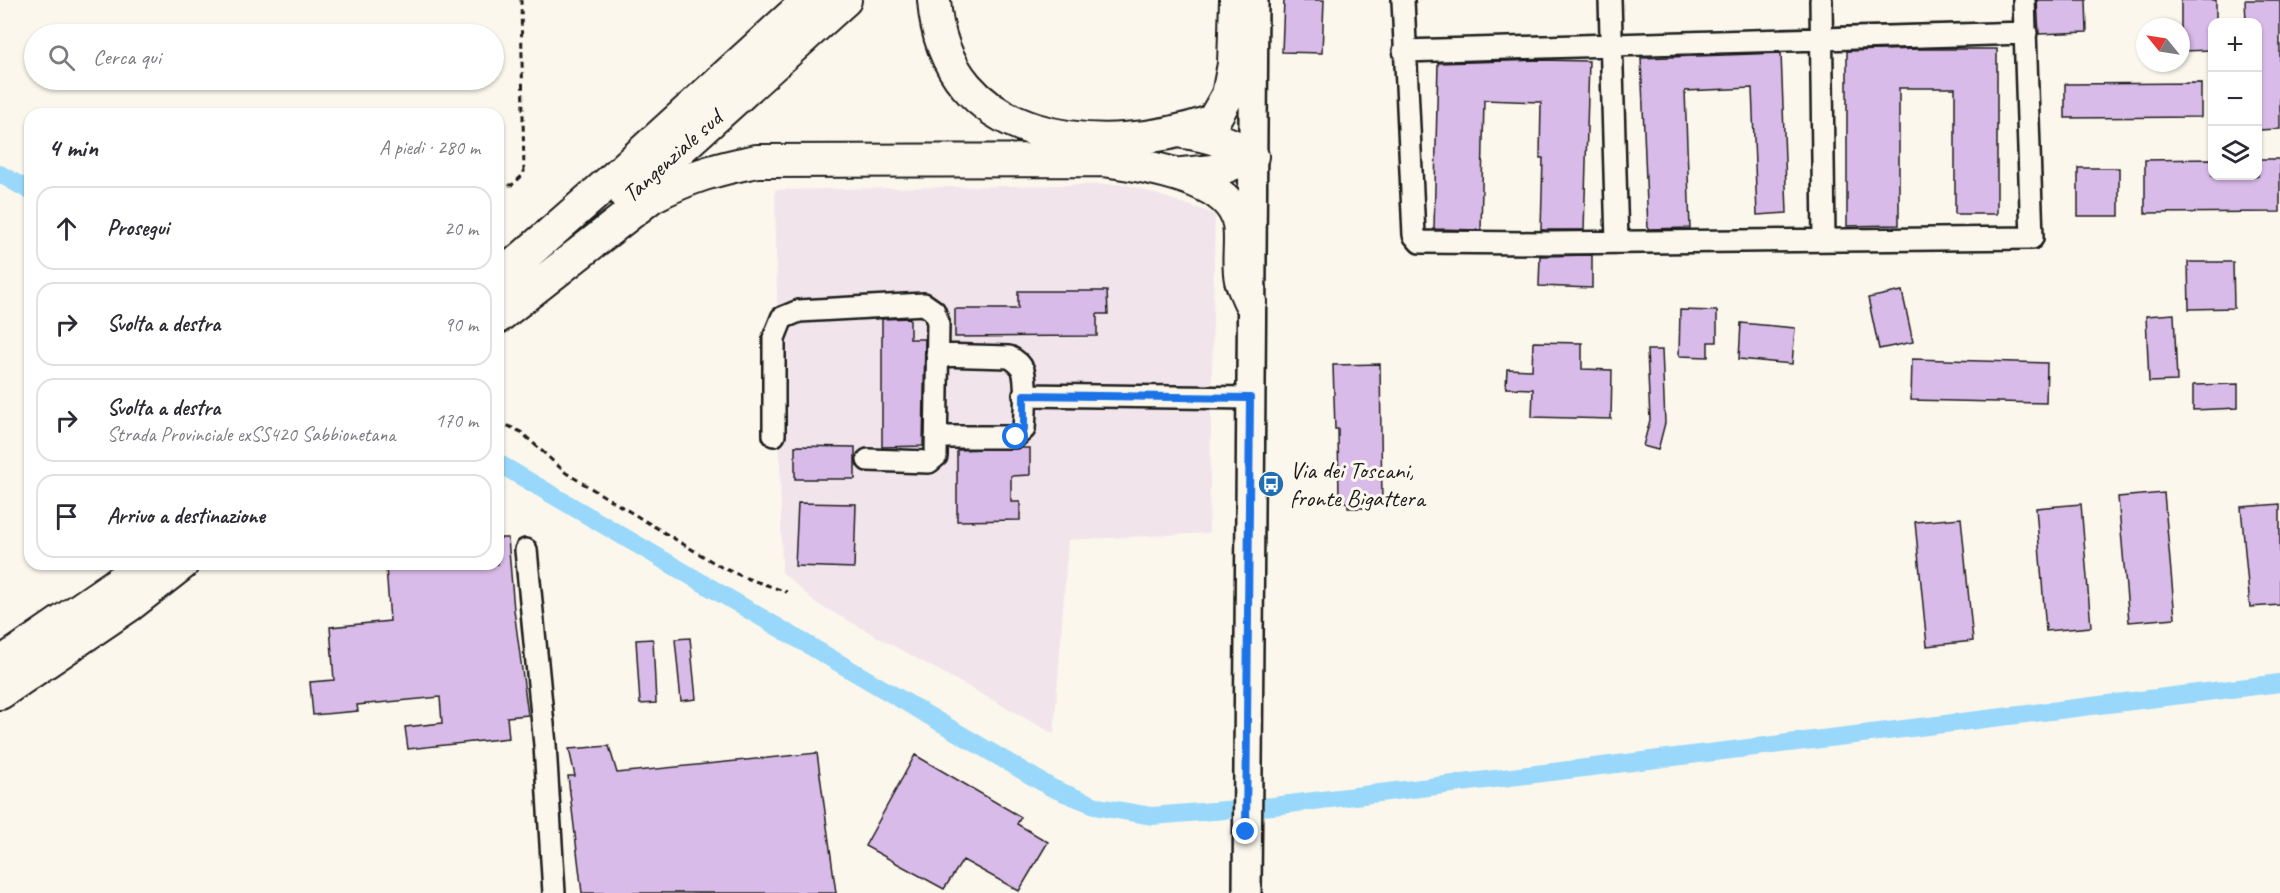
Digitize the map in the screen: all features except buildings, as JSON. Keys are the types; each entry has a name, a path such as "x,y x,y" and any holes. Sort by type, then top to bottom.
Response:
{"highway":[{"name":"Tangenziale sud","path":"504,274 617,175 808,0"},
{"name":"Tangenziale sud","path":"504,305 845,0"},
{"path":"934,0 937,31 947,57 978,99 1001,115 1026,128 1058,137 1103,141 1183,132 1213,121 1228,95 1234,64 1236,0"},
{"path":"1183,132 1212,136 1252,156"},
{"path":"1182,174 1214,171 1252,156"},
{"path":"504,312 651,197 679,182 713,170 757,161 1103,160 1145,165 1182,174 1230,205 1239,223 1241,280 1250,302"},
{"path":"0,664 135,570"},
{"path":"0,693 131,604 174,570"}],"main road":[{"path":"1247,893 1246,779 1254,0"}],"lane":[{"path":"1403,0 1414,235 1420,242 2032,238 2024,0"},
{"path":"1610,0 1617,242"},
{"path":"1821,0 1824,240"},
{"path":"1404,51 2026,33"},
{"path":"774,435 774,338 782,318 799,310 924,304 934,311 938,322 936,456 929,462 868,460"},
{"path":"936,437 1016,437 1024,429 1024,372 1019,362 1009,357 937,355"},
{"path":"1024,395 1250,398"},
{"path":"526,550 545,745 554,893"}],"path":[{"path":"504,184 512,185 524,174 521,0"},
{"path":"504,424 521,432 566,473 721,567 787,592"}],"shaded area":[{"path":"1126,184 1215,214 1209,533 1068,540 1054,734 816,603 782,572 775,190"}],"waterway":[{"path":"0,174 24,188"},
{"path":"504,467 1052,788 1099,807 1152,816 1273,806 2280,683"}],"place":[{"name":"Via dei Toscani, fronte Bigattera","path":"1271,484"}],"route":[{"path":"1016,437 1024,429 1024,395 1250,398 1246,832"}]}
